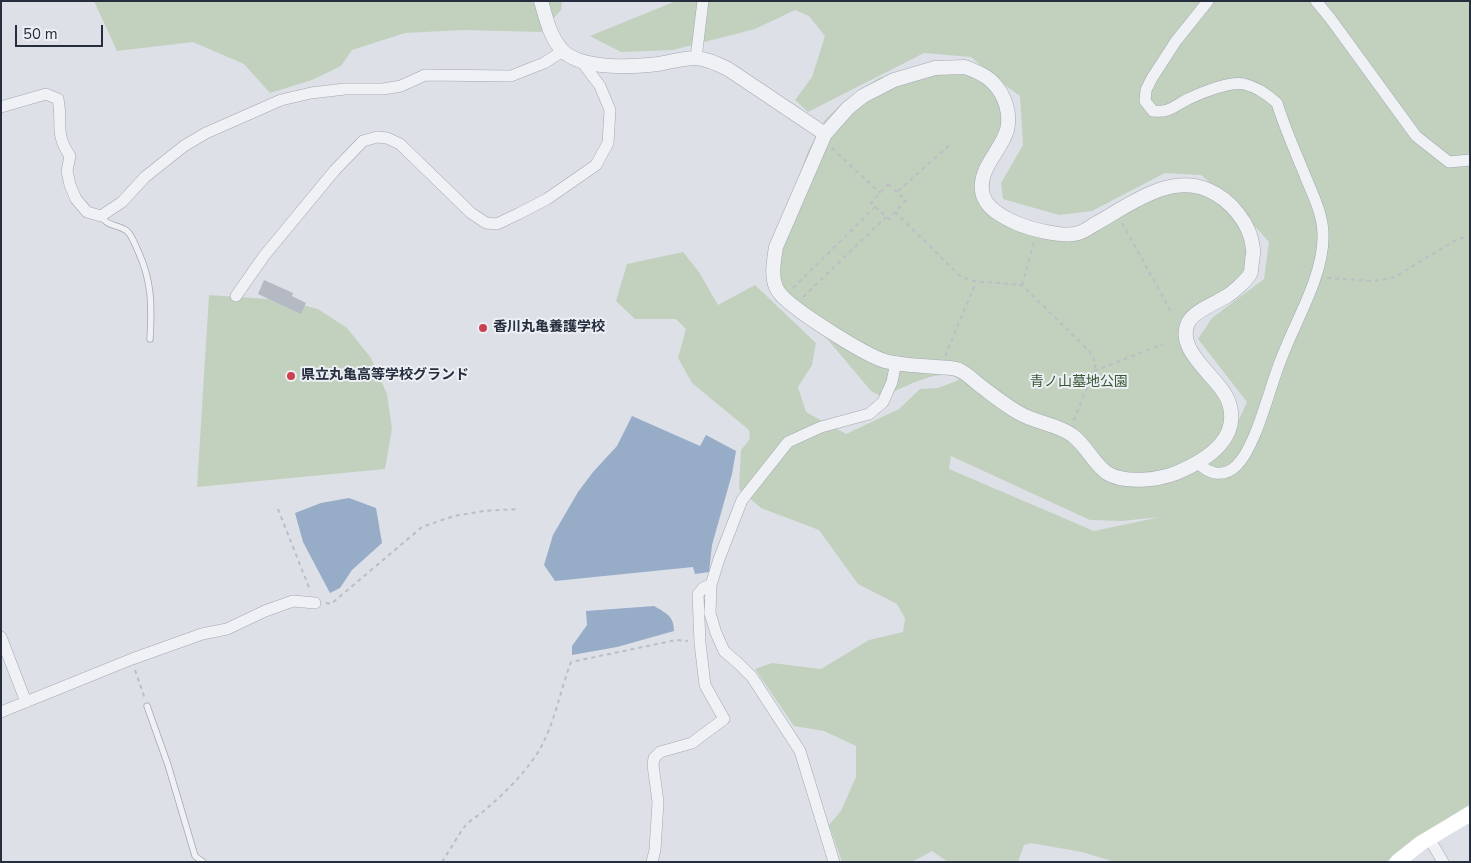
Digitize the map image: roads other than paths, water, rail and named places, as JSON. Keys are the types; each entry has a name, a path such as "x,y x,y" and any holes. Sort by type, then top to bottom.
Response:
{"main road":[{"path":"1397,862 1429,838 1470,814"}],"street":[{"path":"541,1 551,33 563,51 582,62 598,66 654,64 696,58 713,62 728,69 824,137"},
{"path":"696,58 703,1"},
{"path":"1198,462 1211,473 1224,474 1237,465 1250,448 1281,357 1315,277 1321,256 1323,238 1320,212 1277,103 1267,94 1243,84 1216,88 1190,98 1164,112 1153,111 1145,101 1146,90 1152,78 1176,41 1208,1"},
{"path":"1316,1 1416,136 1449,162 1470,160"},
{"path":"1,107 46,94 58,99 59,133 63,146 70,156 67,170 70,185 76,199 87,212 101,216 122,202 145,177 184,146 206,133 281,100 311,93 345,89 392,88 425,76 511,76 544,63 563,51"},
{"path":"236,296 264,256 335,170 363,141 377,137 387,138 400,144 471,213 486,224 497,224 518,214 576,180 596,165 608,143 610,110 600,86 582,62"},
{"path":"965,67 984,74 996,85 1005,100 1008,126 1005,137 984,172 982,189 984,200 992,209 1016,223 1062,236 1078,233 1152,192 1172,186 1190,185 1208,190 1233,208 1249,233 1253,249 1250,275 1230,294 1199,312 1189,321 1186,333 1189,350 1226,397 1231,413 1225,440 1212,454 1173,474 1148,479 1129,480 1108,473 1072,434 1022,415 959,369 883,360 843,339 794,306 776,290 772,267 776,247 824,137 848,108 863,96 894,80 935,68 965,67"},
{"path":"834,862 800,751 752,677 724,651 716,633 710,613 711,585 742,500 788,442 821,427 868,414 883,402 892,382 896,362"},
{"path":"652,862 655,850 658,802 652,765 654,758 660,752 692,742 724,720 705,684 700,643 698,594 703,588 711,585"},
{"path":"1,712 132,659 202,634 227,629 265,611 293,601 315,603"},
{"path":"1,637 7,667 26,702"},
{"path":"1429,838 1443,862"}],"lane":[{"path":"101,216 104,222 126,230 134,241 144,265 151,291 150,339"},
{"path":"147,706 168,765 194,856 203,862"}],"water":[{"path":"632,416 700,446 706,435 736,451 732,474 712,545 709,572 695,574 693,567 555,581 544,565 553,535 578,492 617,446"},
{"path":"349,498 376,508 382,543 352,570 340,588 330,593 303,542 295,513 321,503"},
{"path":"654,606 671,618 674,631 617,647 572,655 572,646 587,625 586,611"}],"place":[{"name":"香川丸亀養護学校","path":"483,328"},
{"name":"県立丸亀高等学校グランド","path":"291,376"}],"park label":[{"name":"青ノ山墓地公園","path":"1079,383"}]}
